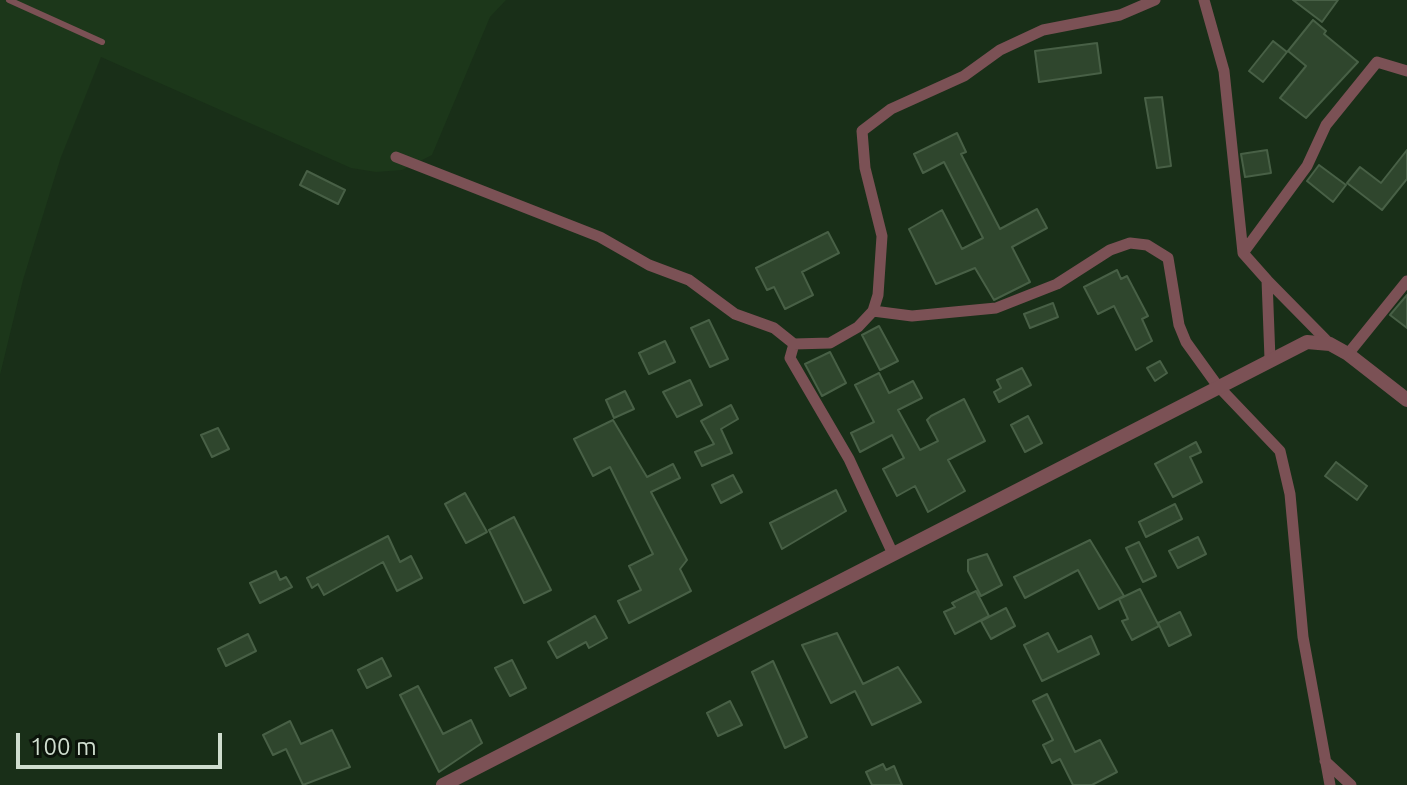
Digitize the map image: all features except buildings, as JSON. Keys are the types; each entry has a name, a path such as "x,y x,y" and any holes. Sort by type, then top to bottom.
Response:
{"street":[{"path":"396,157 600,237 649,265 689,280 735,314 774,328 794,344 830,343 858,327 873,311 878,295 882,236 865,168 862,131 891,109 964,76 1000,50 1028,37 1086,20 1120,15 1155,0"},
{"path":"1204,0 1224,71 1243,253 1330,344 1348,354 1407,400"},
{"path":"1243,253 1307,166 1326,125 1377,62 1407,71"},
{"path":"873,311 912,316 996,308 1057,284 1110,250 1130,243 1147,245 1168,258 1179,325 1186,342 1217,385 1280,451 1290,494 1303,637 1330,785"},
{"path":"1267,280 1270,359"},
{"path":"1348,354 1407,281"},
{"path":"443,785 1217,385 1307,342 1330,344"},
{"path":"794,344 790,358 849,459 893,554"},
{"path":"1325,761 1351,785"}],"lane":[{"path":"9,0 102,42"}],"shaded area":[{"path":"0,0 506,0 490,17 432,155 402,170 376,172 351,168 101,57 61,157 23,280 0,375"}]}
